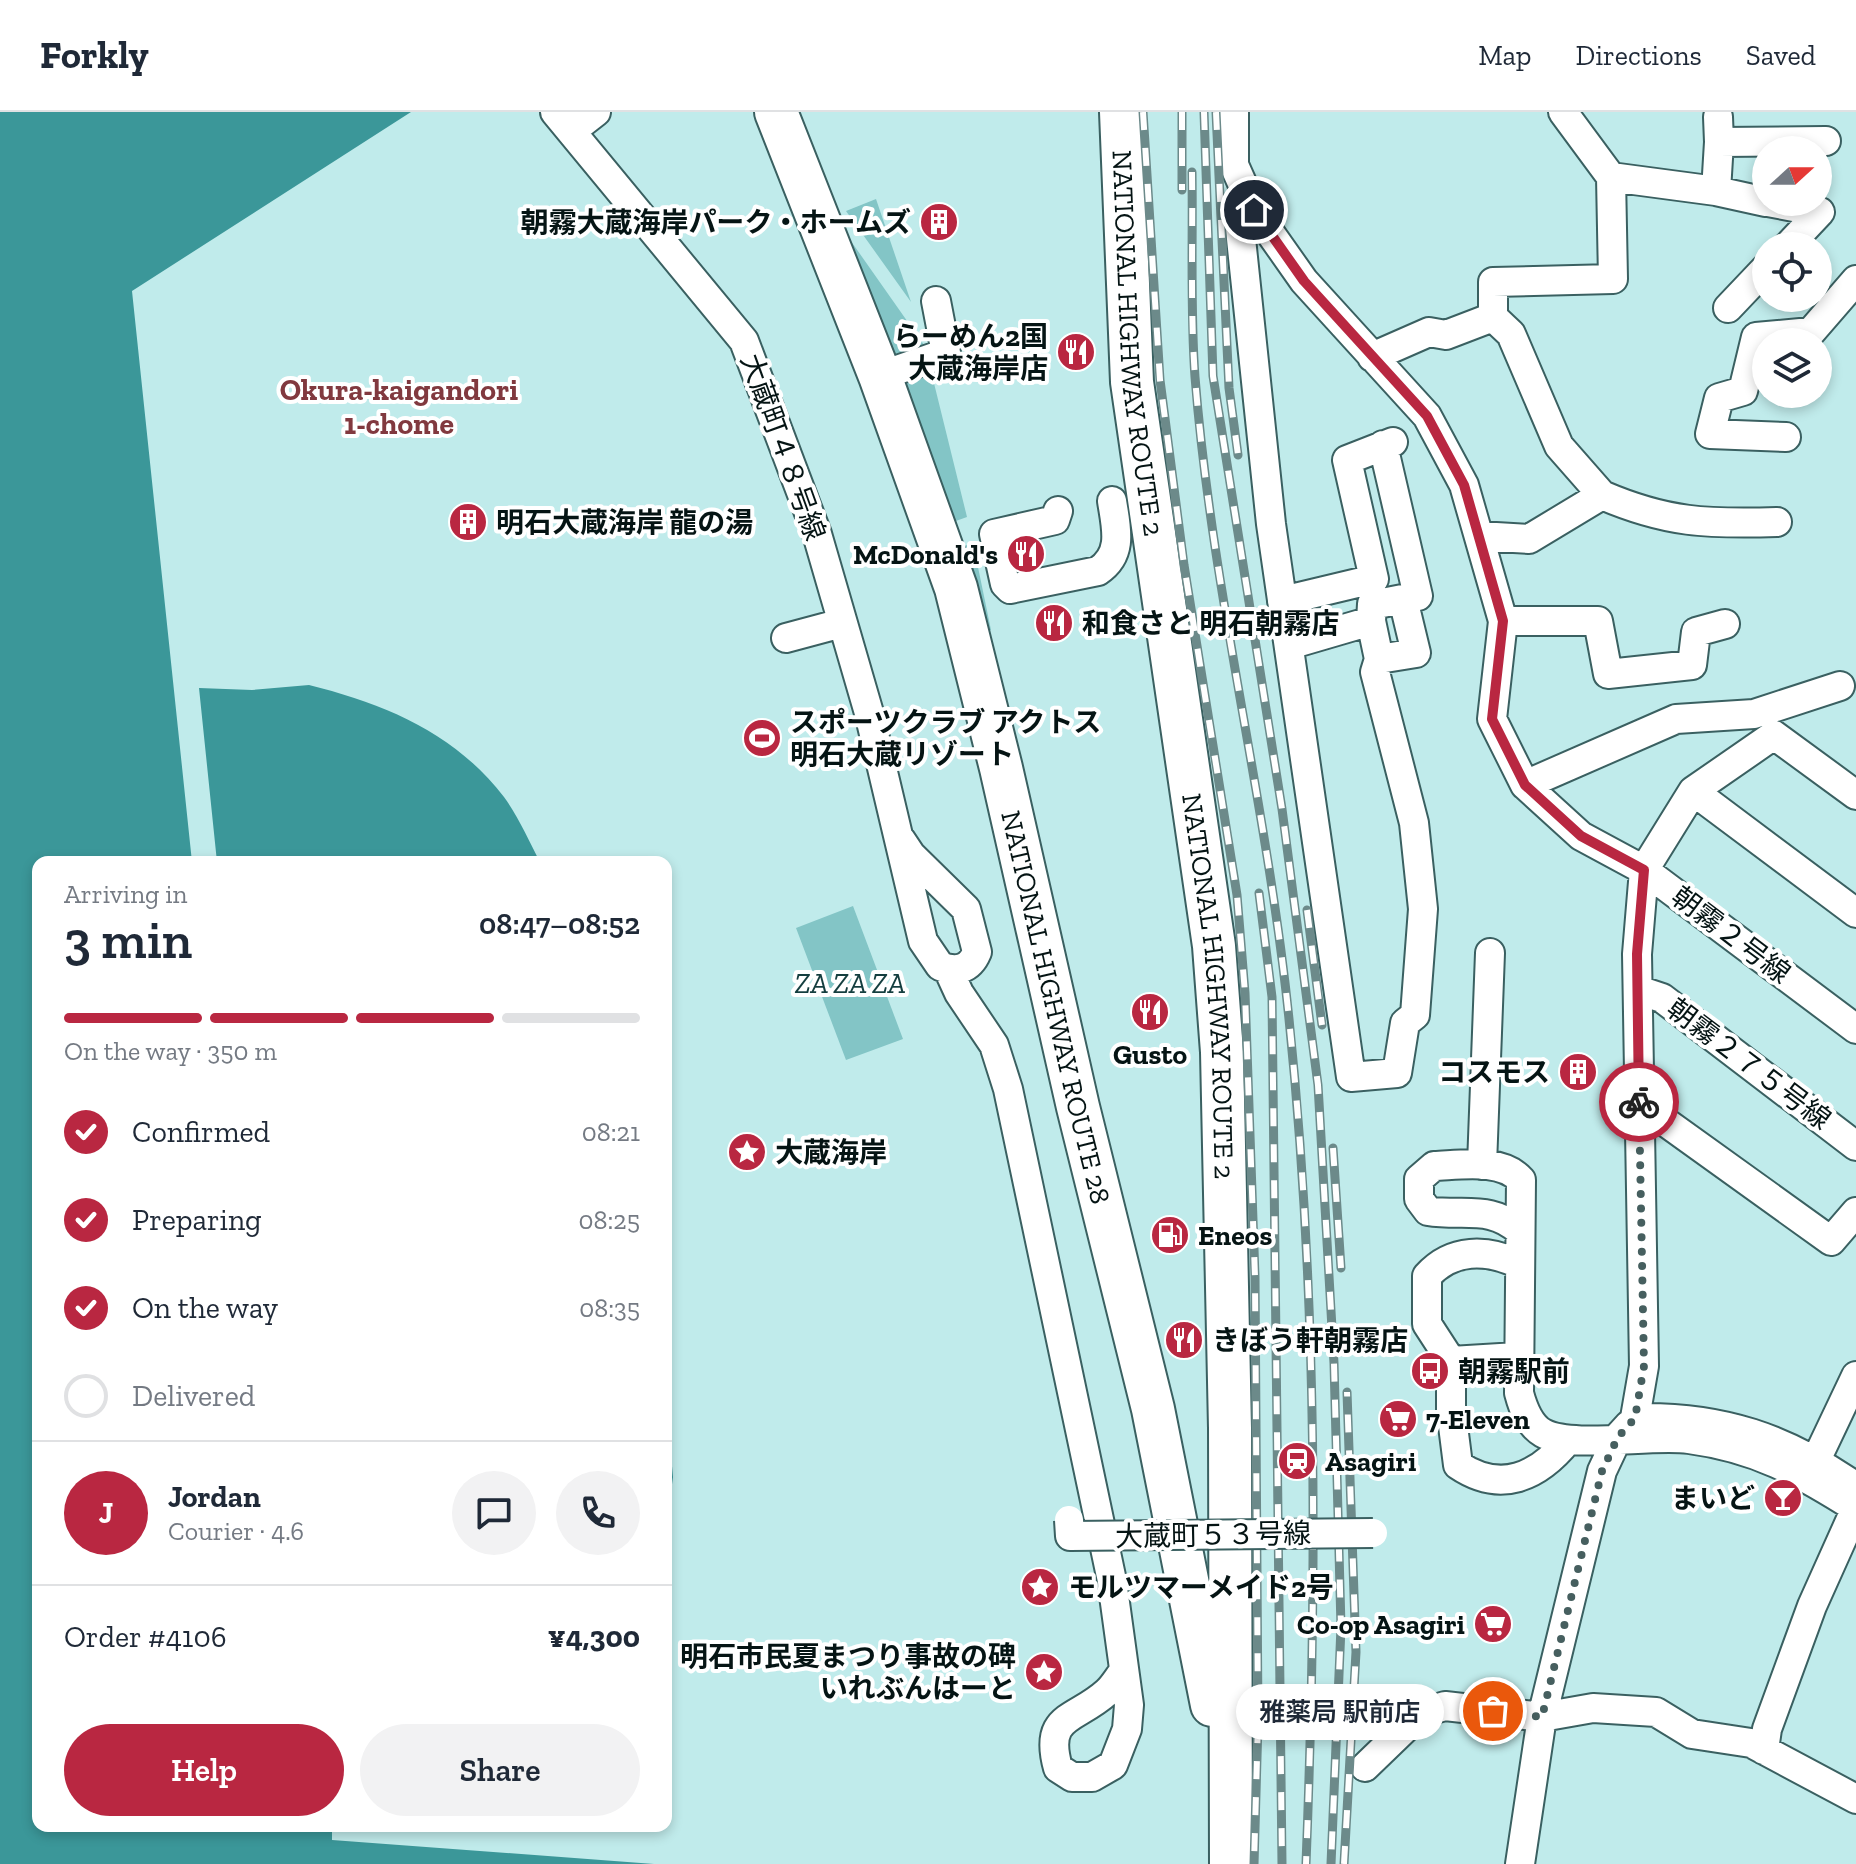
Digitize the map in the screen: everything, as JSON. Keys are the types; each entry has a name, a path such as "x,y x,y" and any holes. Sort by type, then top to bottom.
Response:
{"highway":[{"name":"NATIONAL HIGHWAY ROUTE 28","path":"776,112 880,376 956,588 1001,768 1078,1107 1162,1425 1216,1730 1231,1772"},
{"name":"NATIONAL HIGHWAY ROUTE 2","path":"1121,112 1132,382 1214,946 1225,1106 1230,1428 1231,1864"},
{"name":"NATIONAL HIGHWAY ROUTE 28","path":"1162,1425 1208,1498 1230,1516"},
{"path":"1162,1425 1185,1448 1200,1449 1230,1428"}],"street":[{"path":"564,121 596,112"},
{"name":"朝霧２号線","path":"1234,112 1234,165 1254,210 1304,281 1427,416 1464,485 1503,621 1492,719 1525,785 1581,836 1644,870 1856,1029"},
{"path":"1563,112 1611,177 1613,279 1493,282 1493,317 1511,334 1559,446 1602,495 1644,514 1700,524 1777,522"},
{"name":"大蔵町４８号線","path":"564,121 744,341 817,534 901,840 901,859 923,941 934,959 948,969 958,970 973,962 977,952 972,919 966,909 911,855 901,840"},
{"path":"1716,191 1718,130 1777,136"},
{"path":"1611,177 1752,199"},
{"path":"1254,210 1240,229 1282,601 1351,1077 1397,1073 1405,1023 1415,1015 1423,909 1414,823 1375,672 1379,659 1372,602 1347,460 1388,444 1418,596 1372,602 1282,601"},
{"path":"1801,232 1816,216"},
{"path":"1786,437 1710,434 1719,398 1743,391 1756,337 1811,332 1856,280"},
{"path":"1728,308 1752,283"},
{"path":"880,376 946,353 936,301"},
{"path":"1372,357 1429,332 1446,335 1493,317"},
{"path":"1479,536 1529,539 1602,495"},
{"path":"1058,511 1055,520 994,534 1005,584 1010,589 1098,571 1106,565 1117,543 1112,501"},
{"path":"1379,659 1416,653 1403,599"},
{"path":"1289,645 1372,602"},
{"path":"1503,621 1598,621 1608,674 1692,665 1696,632 1725,624"},
{"path":"786,638 842,623"},
{"path":"1525,785 1676,719 1754,714 1840,686"},
{"path":"1520,1864 1542,1717 1602,1471 1627,1428 1644,1366 1638,990 1644,870 1693,791 1774,735 1856,795"},
{"path":"1693,791 1856,913"},
{"path":"1482,1165 1490,953"},
{"path":"948,969 959,993 994,1045 1008,1089 1112,1581 1123,1672"},
{"name":"朝霧２７５号線","path":"1638,990 1662,998 1856,1146"},
{"path":"1639,1103 1831,1241 1856,1212"},
{"path":"1520,1231 1506,1218 1493,1214 1428,1211 1419,1199 1419,1179 1434,1166 1482,1165 1513,1170 1521,1180 1520,1231 1517,1357 1524,1413 1543,1433 1568,1440 1627,1428 1752,1451 1812,1468 1856,1487"},
{"path":"1519,1264 1496,1253 1457,1255 1438,1264 1427,1276 1427,1324 1451,1361 1451,1410 1458,1465 1478,1478 1527,1477 1550,1462 1568,1440"},
{"path":"1451,1361 1517,1357"},
{"path":"1812,1468 1856,1376"},
{"path":"1764,1750 1767,1729 1812,1606 1856,1508 1812,1468"},
{"name":"大蔵町５３号線","path":"1069,1520 1070,1536 1373,1533"},
{"path":"1365,1767 1421,1713 1445,1706 1542,1717 1593,1708 1656,1712 1692,1734 1751,1743 1856,1799"}],"green space":[{"path":"876,199 911,302 846,211"},
{"path":"841,227 924,345 892,356"},
{"path":"930,367 967,517 953,522 902,377"},
{"path":"973,543 991,630 985,631 961,547"},
{"name":"ZA ZA ZA","path":"853,906 903,1039 846,1060 796,928"}],"shaded area":[{"path":"0,112 411,112 132,291 191,856 32,856 32,1832 332,1832 332,1840 654,1864 0,1864"},
{"path":"309,685 365,702 417,724 464,755 485,775 519,820 537,856 216,856 199,688 252,690"}],"railway":[{"path":"1143,112 1160,380 1184,565 1237,895 1245,993 1255,1277 1258,1722 1254,1864"},
{"path":"1182,112 1182,190"},
{"path":"1204,112 1213,376 1282,809 1318,1085 1334,1363 1341,1627 1331,1864"},
{"path":"1216,112 1229,388 1238,455"},
{"path":"1192,172 1193,351 1203,458 1279,939 1299,1124 1312,1441 1312,1653 1306,1864"},
{"path":"1259,893 1272,997 1282,1864"},
{"path":"1307,910 1322,1025"},
{"path":"1333,1148 1341,1268"},
{"path":"1344,1864 1356,1652 1347,1392"}],"way so far":[{"path":"1493,1711 1542,1717 1602,1471 1618,1437 1635,1418 1644,1366 1639,1102"}],"place":[{"name":"朝霧大蔵海岸パーク・ホームズ","path":"939,222"},
{"name":"らーめん2国 大蔵海岸店","path":"1076,352"},
{"name":"明石大蔵海岸 龍の湯","path":"468,522"},
{"name":"McDonald's","path":"1026,554"},
{"name":"和食さと 明石朝霧店","path":"1054,623"},
{"name":"スポーツクラブ アクトス 明石大蔵リゾート","path":"762,738"},
{"name":"Gusto","path":"1150,1012"},
{"name":"コスモス","path":"1578,1072"},
{"name":"大蔵海岸","path":"747,1152"},
{"name":"Eneos","path":"1170,1235"},
{"name":"きぼう軒朝霧店","path":"1184,1340"},
{"name":"朝霧駅前","path":"1430,1371"},
{"name":"7-Eleven","path":"1398,1419"},
{"name":"Asagiri","path":"1297,1461"},
{"name":"まいど","path":"1783,1498"},
{"name":"モルツマーメイド2号","path":"1040,1587"},
{"name":"Co-op Asagiri","path":"1493,1624"},
{"name":"明石市民夏まつり事故の碑 いれぶんはーと","path":"1044,1672"},
{"name":"雅薬局 駅前店","path":"1493,1711"}],"district":[{"name":"Okura-kaigandori 1-chome","path":"399,407"}],"route":[{"path":"1254,210 1304,281 1427,416 1464,485 1503,621 1492,719 1525,785 1581,836 1644,870 1637,954 1639,1102"}]}
